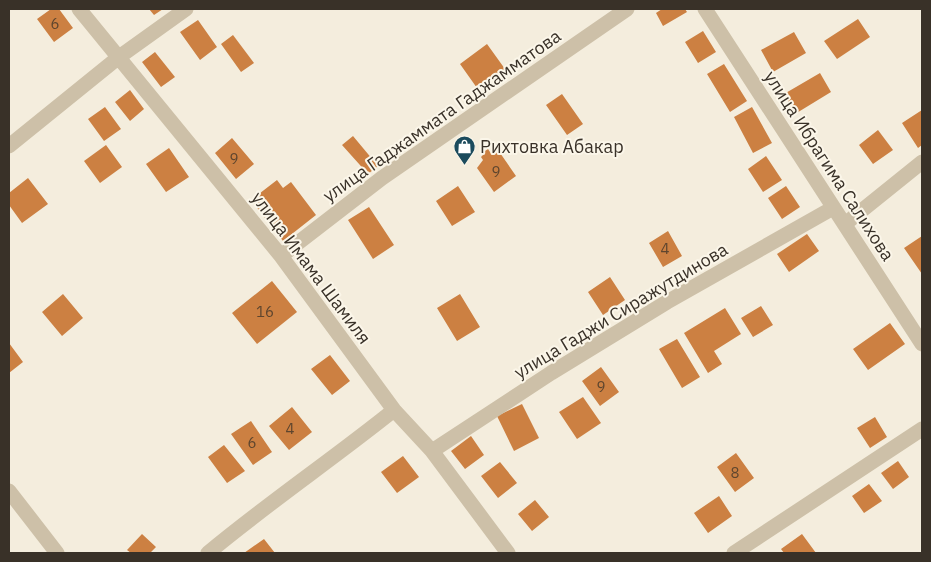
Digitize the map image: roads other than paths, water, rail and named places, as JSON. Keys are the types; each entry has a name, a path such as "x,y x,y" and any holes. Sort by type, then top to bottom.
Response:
{"street":[{"name":"улица Имама Шамиля","path":"79,9 281,256 394,410 432,451 508,553"},
{"path":"9,146 119,57 186,9"},
{"name":"улица Гаджаммата Гаджамматова","path":"281,256 399,167 627,9"},
{"name":"улица Ибрагима Салихова","path":"704,9 922,344"},
{"path":"845,224 922,162"},
{"name":"улица Гаджи Сиражутдинова","path":"432,451 551,373 659,307 833,208"},
{"path":"208,553 253,516 332,460 394,410"},
{"path":"734,553 922,429"},
{"path":"9,491 57,553"}],"place":[{"name":"Рихтовка Абакар","path":"464,166"}]}
